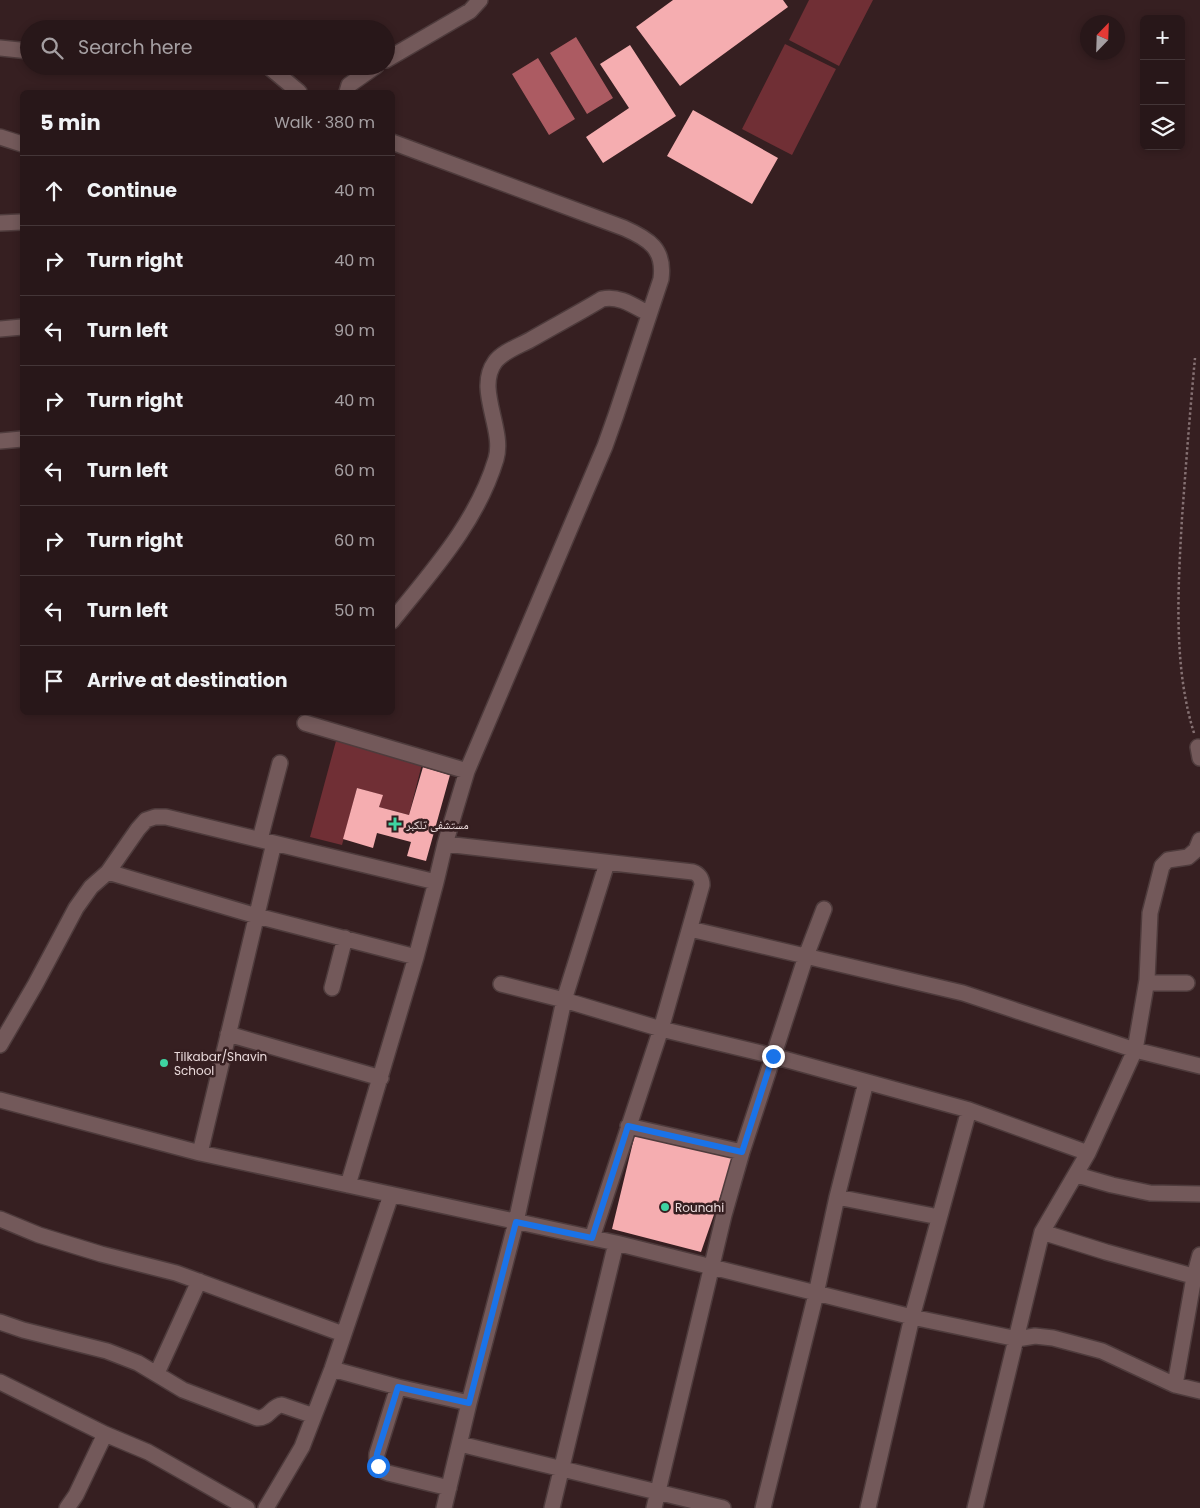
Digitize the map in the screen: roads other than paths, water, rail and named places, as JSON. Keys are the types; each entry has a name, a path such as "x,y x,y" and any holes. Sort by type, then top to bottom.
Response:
{"street":[{"path":"395,55 470,11 480,0"},
{"path":"0,48 20,50"},
{"path":"279,75 297,90"},
{"path":"348,90 349,85 363,75"},
{"path":"0,137 20,143"},
{"path":"348,1185 416,957 445,844 467,771 605,446 662,279 662,262 655,247 643,236 395,143"},
{"path":"0,223 20,222"},
{"path":"395,617 468,523 496,458 498,449 487,390 492,366 497,360 511,350 602,299 610,297 618,299 649,314"},
{"path":"0,329 20,327"},
{"path":"0,441 20,439"},
{"path":"305,723 467,771"},
{"path":"200,1153 257,916 280,763"},
{"path":"0,1045 76,908 91,888 108,872 146,820 155,817 166,817 436,882"},
{"path":"975,1508 1042,1232 1077,1175 1135,1050 1147,983 1150,913 1162,866 1168,860 1188,858 1196,850 1200,840"},
{"path":"445,844 693,872 701,879 702,885 661,1029 592,1238"},
{"path":"444,1508 516,1222 564,1000 607,863"},
{"path":"108,872 257,916 416,957"},
{"path":"654,1508 710,1267 742,1152 806,956 824,909"},
{"path":"690,929 964,993 1135,1050 1200,1066"},
{"path":"332,988 345,938"},
{"path":"1147,983 1187,983"},
{"path":"501,984 564,1000 661,1029 773,1056 969,1110 1088,1153"},
{"path":"228,1034 381,1078"},
{"path":"763,1508 866,1082"},
{"path":"0,1100 200,1153 391,1196 592,1238 912,1317 1017,1338 1035,1336 1053,1338 1102,1351 1175,1385 1200,1391"},
{"path":"868,1508 912,1317 969,1110"},
{"path":"628,1126 742,1152"},
{"path":"1077,1175 1150,1193 1200,1194"},
{"path":"266,1508 302,1447 332,1369 391,1196"},
{"path":"837,1197 939,1217"},
{"path":"0,1219 101,1254 176,1273 343,1334"},
{"path":"1042,1232 1197,1277"},
{"path":"552,1508 616,1244"},
{"path":"1175,1385 1200,1255"},
{"path":"157,1374 199,1281"},
{"path":"0,1322 23,1330 107,1351 138,1363 183,1390 257,1418 263,1418 277,1406 282,1405 314,1416"},
{"path":"332,1369 398,1387 469,1403"},
{"path":"0,1382 105,1434 148,1452 247,1508"},
{"path":"398,1387 377,1454 378,1466 382,1471 388,1473 449,1488"},
{"path":"68,1508 105,1434"},
{"path":"460,1444 723,1508"}],"place":[{"name":"مستشفى تلكبر","path":"395,824"},
{"name":"Tilkabar/Shavin School","path":"164,1063"},
{"name":"Rounahi","path":"665,1207"}]}
